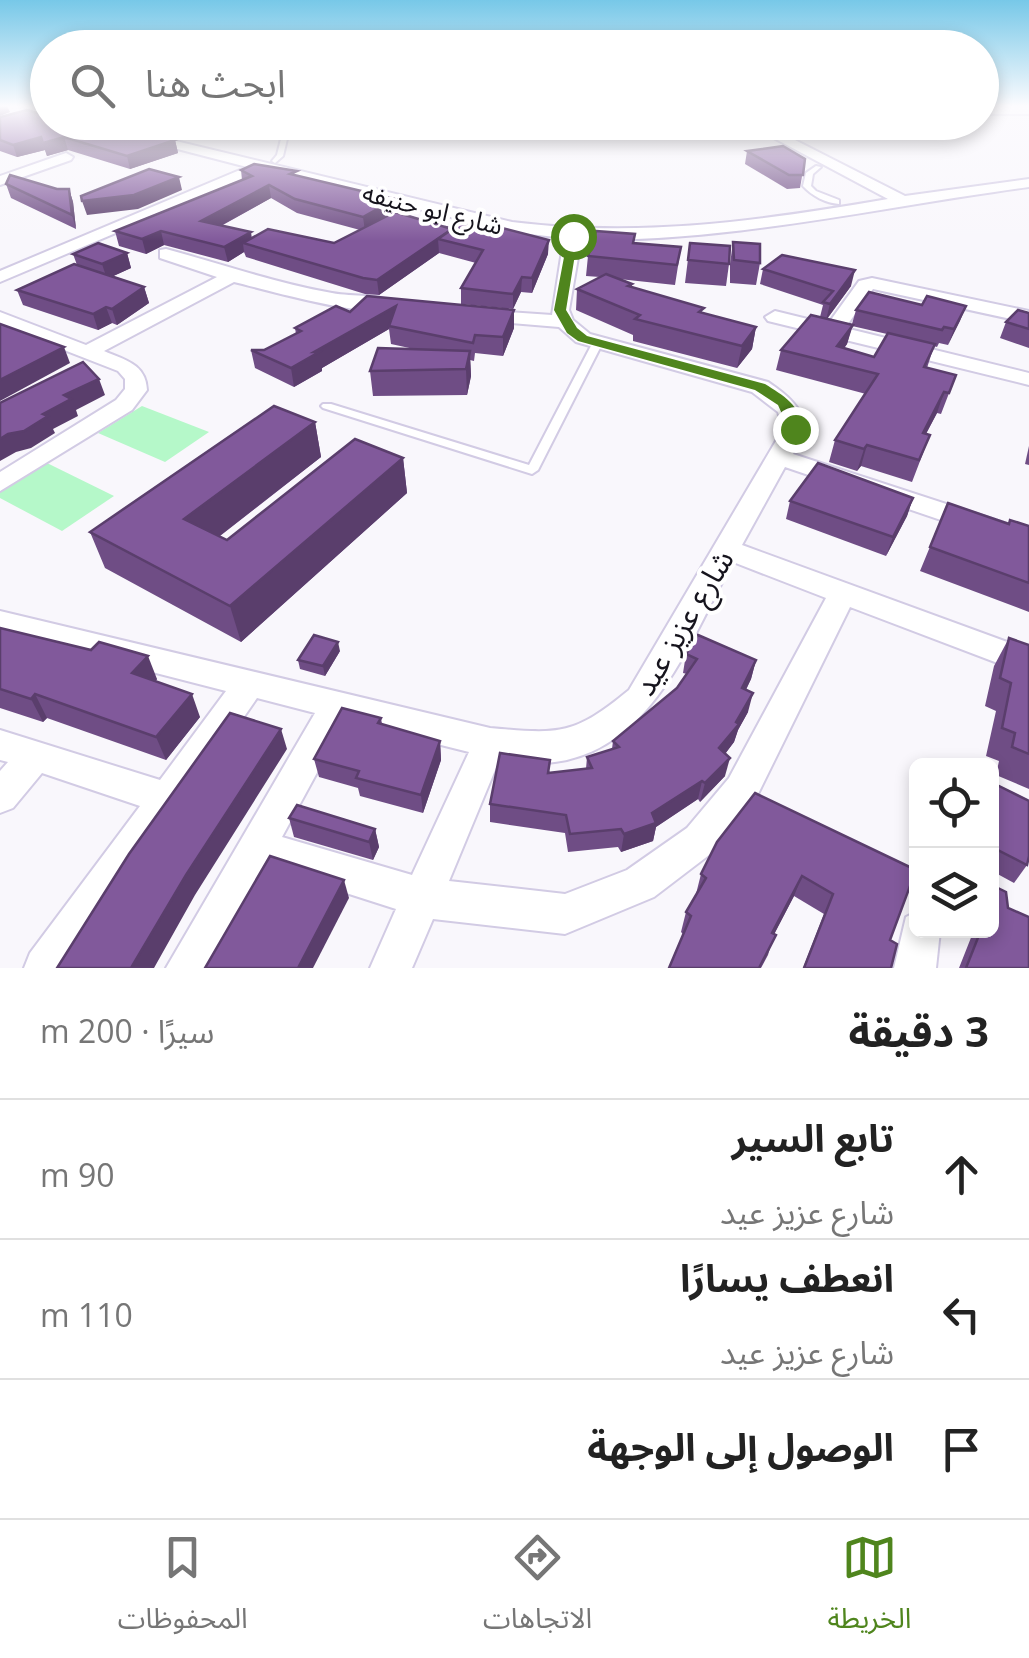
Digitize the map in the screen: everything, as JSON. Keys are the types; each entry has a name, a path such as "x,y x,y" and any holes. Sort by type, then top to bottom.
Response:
{"street":[{"name":"شارع ابو حنيفه","path":"210,151 522,219 562,224 686,225 836,202 882,198 904,202 1029,183"},
{"name":"شارع ابو حنيفه","path":"222,151 512,227 573,236 693,234 1029,175"},
{"path":"790,151 882,198"},
{"path":"802,151 882,198"},
{"path":"0,182 66,158"},
{"path":"0,276 268,164"},
{"path":"0,170 16,176"},
{"path":"462,314 564,322 560,310 573,236"},
{"path":"166,254 232,276 333,299 404,308"},
{"path":"72,375 95,355 232,276"},
{"path":"833,331 865,285 872,283 1029,317"},
{"path":"775,317 1029,378"},
{"path":"0,318 125,367 136,376 136,390 124,404 0,483"},
{"name":"شارع عزيز عيد","path":"0,622 490,743 548,748 602,732 640,700 795,429 793,415 783,402 760,387 582,338 564,322"},
{"path":"780,456 1029,540"},
{"path":"726,549 1029,663"},
{"path":"257,847 422,898 565,914 640,884 700,840 742,788 843,593"},
{"path":"45,968 249,684"},
{"path":"187,968 337,705"},
{"path":"391,968 490,743"},
{"path":"0,745 167,798"},
{"path":"0,797 35,756"},
{"path":"742,788 777,805"},
{"path":"915,968 919,938"}],"lane":[{"path":"268,164 282,151"},
{"path":"818,167 810,173 807,186 818,196 836,202"},
{"path":"327,406 532,470 598,342"}],"green space":[{"path":"142,406 209,432 165,462 98,433"},
{"path":"47,463 114,496 62,531 0,498 0,492"}],"building":[{"path":"111,151 141,151 127,156"},
{"path":"747,151 792,151 805,159 803,175 789,175"},
{"path":"254,164 297,171 290,174 395,199 363,217 295,199 269,185 201,221 251,232 224,247 161,231 142,239 115,231 252,176 241,170"},
{"path":"149,169 179,177 134,195 82,201 81,196"},
{"path":"10,175 69,189 72,215 6,184"},
{"path":"395,212 452,229 377,280 243,243 268,229 334,243"},
{"path":"467,219 549,240 532,278 522,277 513,294 461,288 483,250 438,239"},
{"path":"596,231 635,234 633,243 681,247 677,265 588,256"},
{"path":"733,242 760,244 760,263 734,260"},
{"path":"98,243 127,253 102,264 73,254"},
{"path":"690,243 730,246 729,264 688,260"},
{"path":"782,255 855,270 830,304 823,302 833,291 763,269"},
{"path":"74,264 144,287 112,309 106,307 93,314 17,290"},
{"path":"606,274 632,284 628,286 704,308 699,312 756,327 742,346 635,319 640,315 577,289"},
{"path":"869,292 922,305 927,296 966,306 954,329 942,330 856,310"},
{"path":"367,296 514,310 503,337 475,335 473,343 389,326 396,306 291,368 251,350 264,350 301,331 295,328 336,306 350,312"},
{"path":"1018,310 1029,313 1029,329 1006,322"},
{"path":"811,315 853,325 837,346 874,357 888,333 935,344 924,367 956,375 923,433 930,435 919,460 835,440 878,374 781,350"},
{"path":"0,324 64,347 0,380"},
{"path":"378,348 470,351 466,369 370,371"},
{"path":"83,362 99,379 64,395 71,399 43,414 48,416 24,431 0,439 0,403"},
{"path":"274,406 315,422 184,519 227,540 355,439 403,458 230,606 90,532"},
{"path":"818,463 913,498 893,537 790,501"},
{"path":"948,503 1009,524 1010,520 1029,526 1029,583 930,547"},
{"path":"0,628 91,650 99,642 148,656 132,673 192,694 156,737 35,694 31,699 0,689"},
{"path":"314,635 338,642 323,666 298,660"},
{"path":"698,635 756,660 742,688 753,693 736,722 739,724 719,748 730,758 705,783 702,781 652,813 656,823 624,834 621,829 570,834 566,815 490,804 500,753 550,760 548,773 592,768 587,757 619,747 613,741 677,688 697,659 686,654"},
{"path":"1009,638 1029,645 1029,754 1012,747 1015,733 1002,728 1011,683 1000,678"},
{"path":"342,708 440,741 421,795 356,778 359,771 314,759"},
{"path":"230,713 281,729 131,968 57,968 129,854"},
{"path":"999,786 1029,801 1027,865 999,851"},
{"path":"755,793 909,867 909,889 890,940 897,944 891,968 804,968 833,894 802,876 772,933 776,935 759,968 669,968 691,916 686,912 706,878 701,874 717,842"},
{"path":"297,805 375,829 369,842 289,818"},
{"path":"270,856 344,880 298,968 205,968"},
{"path":"999,888 1006,892 1008,908 1029,917 1029,968 966,968 978,938 999,938"}],"route":[{"path":"573,236 560,310 572,330 582,338 760,387 783,402 793,415 795,429"}]}
